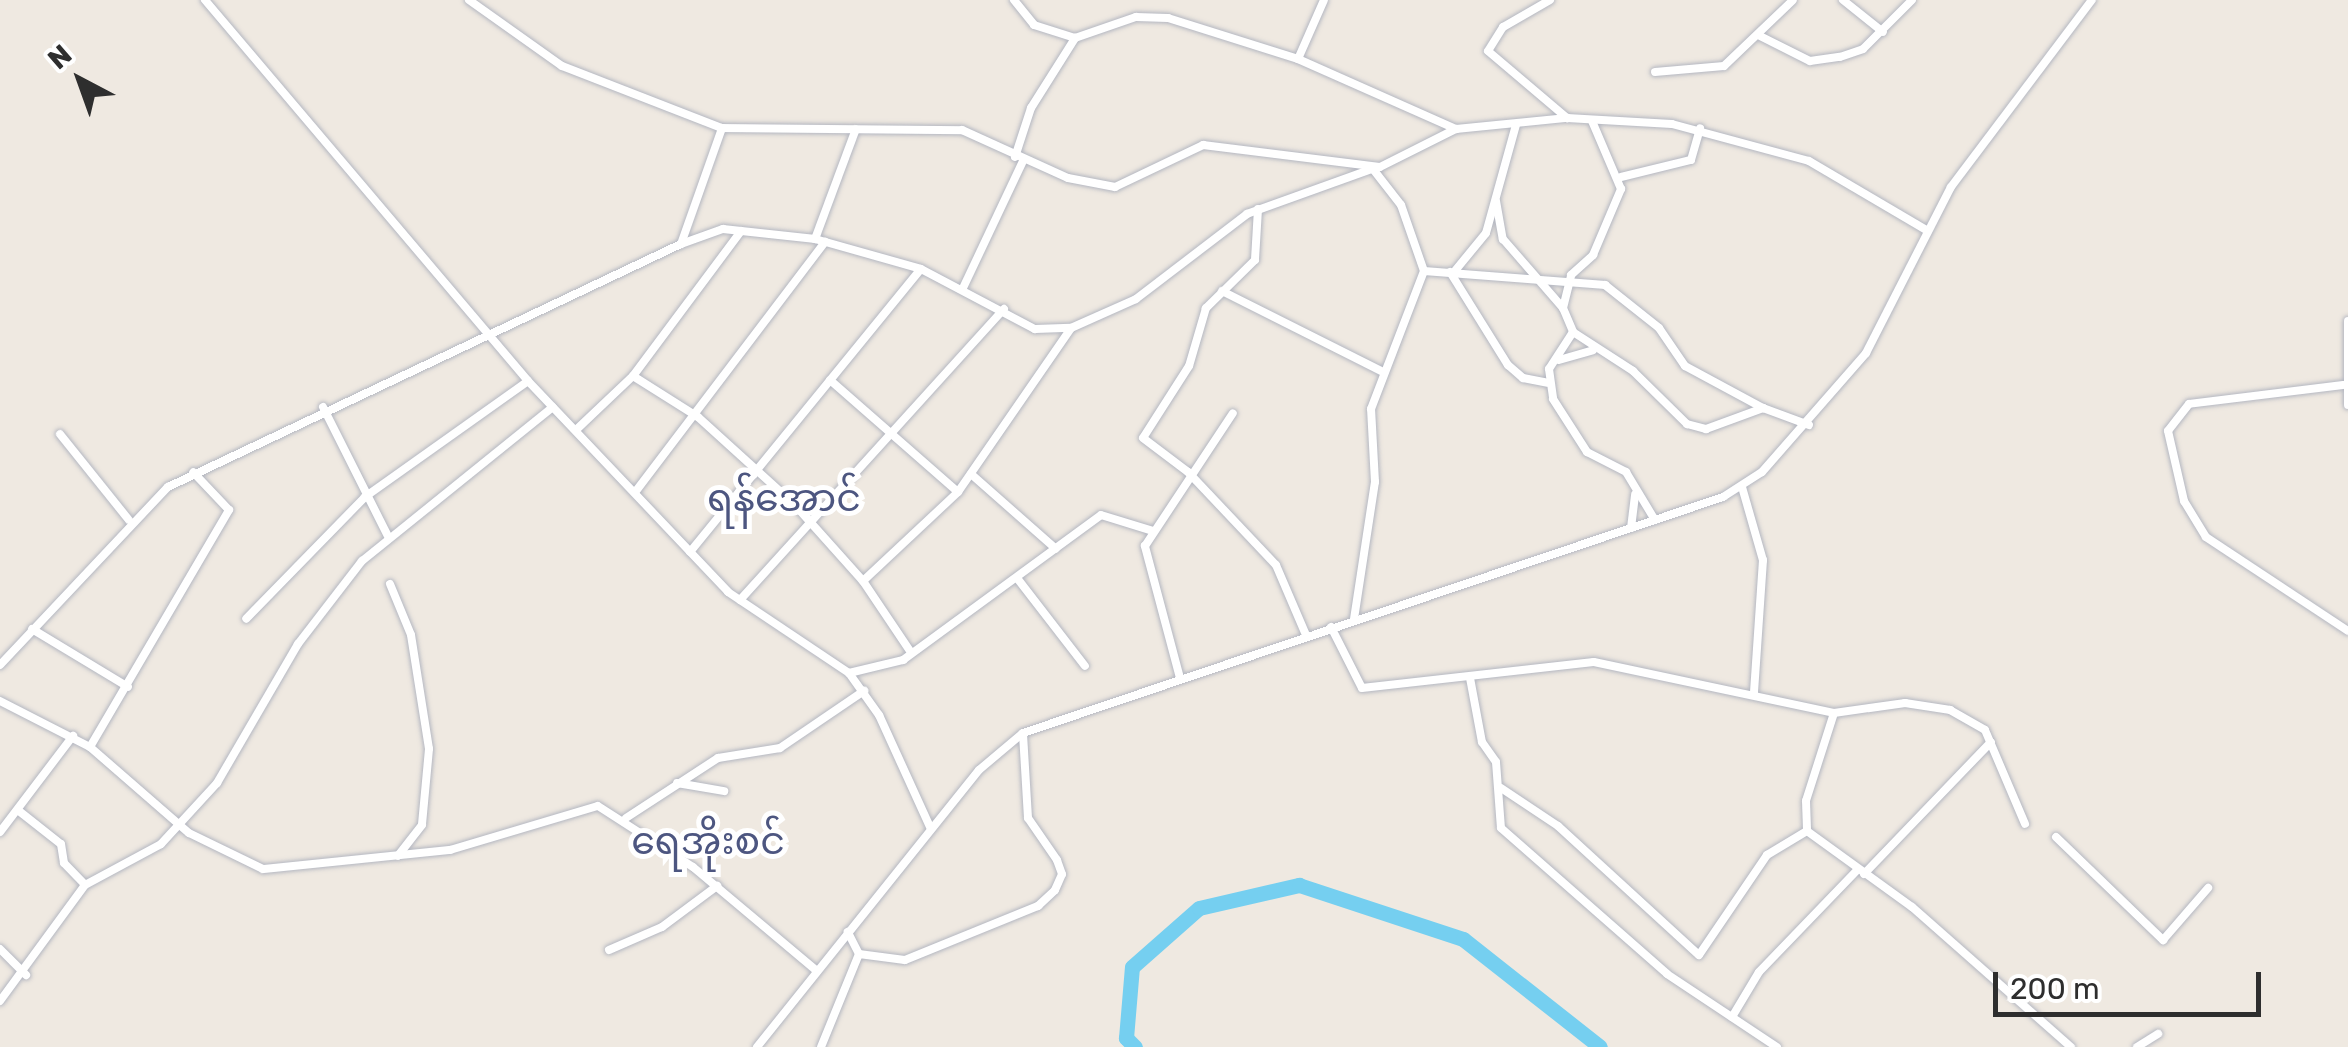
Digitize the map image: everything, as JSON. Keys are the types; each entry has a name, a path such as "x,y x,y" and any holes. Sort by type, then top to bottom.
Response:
{"street":[{"path":"204,0 487,335 690,552 740,600 849,673 864,692 931,829"},
{"path":"470,0 562,66 722,128 962,130 1019,159 1115,188 1188,150 1220,143 1377,168 1401,205 1424,271 1371,410 1375,482 1354,619"},
{"path":"1014,0 1034,24 1074,38 1150,15 1298,59 1456,129"},
{"path":"1298,59 1324,0"},
{"path":"1550,0 1503,27 1488,51 1567,118"},
{"path":"1654,72 1724,66 1760,36 1793,0"},
{"path":"1843,0 1883,32"},
{"path":"1760,36 1810,61 1863,49 1912,0"},
{"path":"757,1047 978,770 1023,733 1655,520 1742,487 1809,424 1866,353 1928,231 1978,146 2092,0"},
{"path":"963,288 1019,159 1030,108 1074,38"},
{"path":"0,665 129,520 193,472 323,407 681,244 742,231 820,240 921,269 1034,328 1071,328 1136,299 1258,209 1377,168 1456,129 1567,118 1700,128 1809,162 1928,231"},
{"path":"1592,121 1621,176 1588,262 1568,288 1566,312 1573,332 1593,350 1633,371 1687,424 1706,429 1763,408"},
{"path":"1452,272 1478,249 1496,201 1516,125"},
{"path":"681,244 722,128"},
{"path":"1621,176 1692,160 1700,128"},
{"path":"636,490 698,417 820,240 856,129"},
{"path":"1496,201 1503,239 1533,280 1566,312"},
{"path":"1258,209 1256,260 1222,292 1200,320 1189,366 1144,430 1143,438 1188,472 1276,564 1306,635"},
{"path":"576,430 632,376 742,231"},
{"path":"1588,262 1597,286 1659,328 1685,366 1763,408 1809,424"},
{"path":"690,552 921,269"},
{"path":"1424,271 1533,280 1568,288 1597,286"},
{"path":"1452,272 1508,364 1523,378 1548,382"},
{"path":"1566,312 1586,287"},
{"path":"1222,292 1383,372"},
{"path":"740,600 808,519 1004,309"},
{"path":"2348,321 2343,385 2348,405"},
{"path":"863,581 958,492 1071,328"},
{"path":"1548,382 1573,332"},
{"path":"1557,360 1593,350"},
{"path":"632,376 698,417 808,519 863,581 910,651"},
{"path":"830,380 958,492"},
{"path":"246,619 364,497 528,381"},
{"path":"1548,382 1587,452 1626,472 1655,520"},
{"path":"2343,385 2189,404 2168,431 2184,501 2206,537 2348,631"},
{"path":"323,407 364,497 388,536"},
{"path":"0,1002 26,975 85,885 146,855 180,827 234,759 298,644 388,536 553,407"},
{"path":"1180,678 1146,552 1152,531 1188,472 1233,413"},
{"path":"60,434 129,520"},
{"path":"90,747 229,510 193,472"},
{"path":"971,474 1056,549"},
{"path":"1742,487 1763,560 1754,693"},
{"path":"1631,528 1636,494"},
{"path":"849,673 910,651 1101,515 1152,531"},
{"path":"1017,578 1085,666"},
{"path":"390,584 410,635 429,750 422,824 398,856"},
{"path":"1331,627 1362,688 1594,662 1834,713 1905,703 1950,710 1973,720 1991,742 2025,824"},
{"path":"32,630 128,687"},
{"path":"1470,678 1498,785 1501,828 1667,974 1777,1047"},
{"path":"626,818 718,758 780,748 864,692"},
{"path":"0,701 73,736 180,827 262,868 450,850 592,804 626,818 717,886 817,971"},
{"path":"1834,713 1806,801 1808,831 2071,1047"},
{"path":"859,954 905,960 1038,906 1055,890 1062,874 1057,860 1028,818 1023,733"},
{"path":"0,832 73,736"},
{"path":"1732,1017 1759,972 1991,742"},
{"path":"677,782 724,791"},
{"path":"1498,785 1558,826 1699,955 1767,855 1808,831"},
{"path":"19,811 60,844 64,863 85,885"},
{"path":"2056,837 2163,940 2208,888"},
{"path":"608,950 662,927 717,886"},
{"path":"821,1047 859,954 848,932"},
{"path":"0,949 26,975"},
{"path":"2137,1047 2158,1034"}],"waterway":[{"path":"1135,1047 1126,1038 1132,967 1199,908 1299,885 1463,939 1600,1047"}],"district":[{"name":"ရန်အောင်","path":"784,499"},
{"name":"ရေအိုးစင်","path":"708,842"}]}
